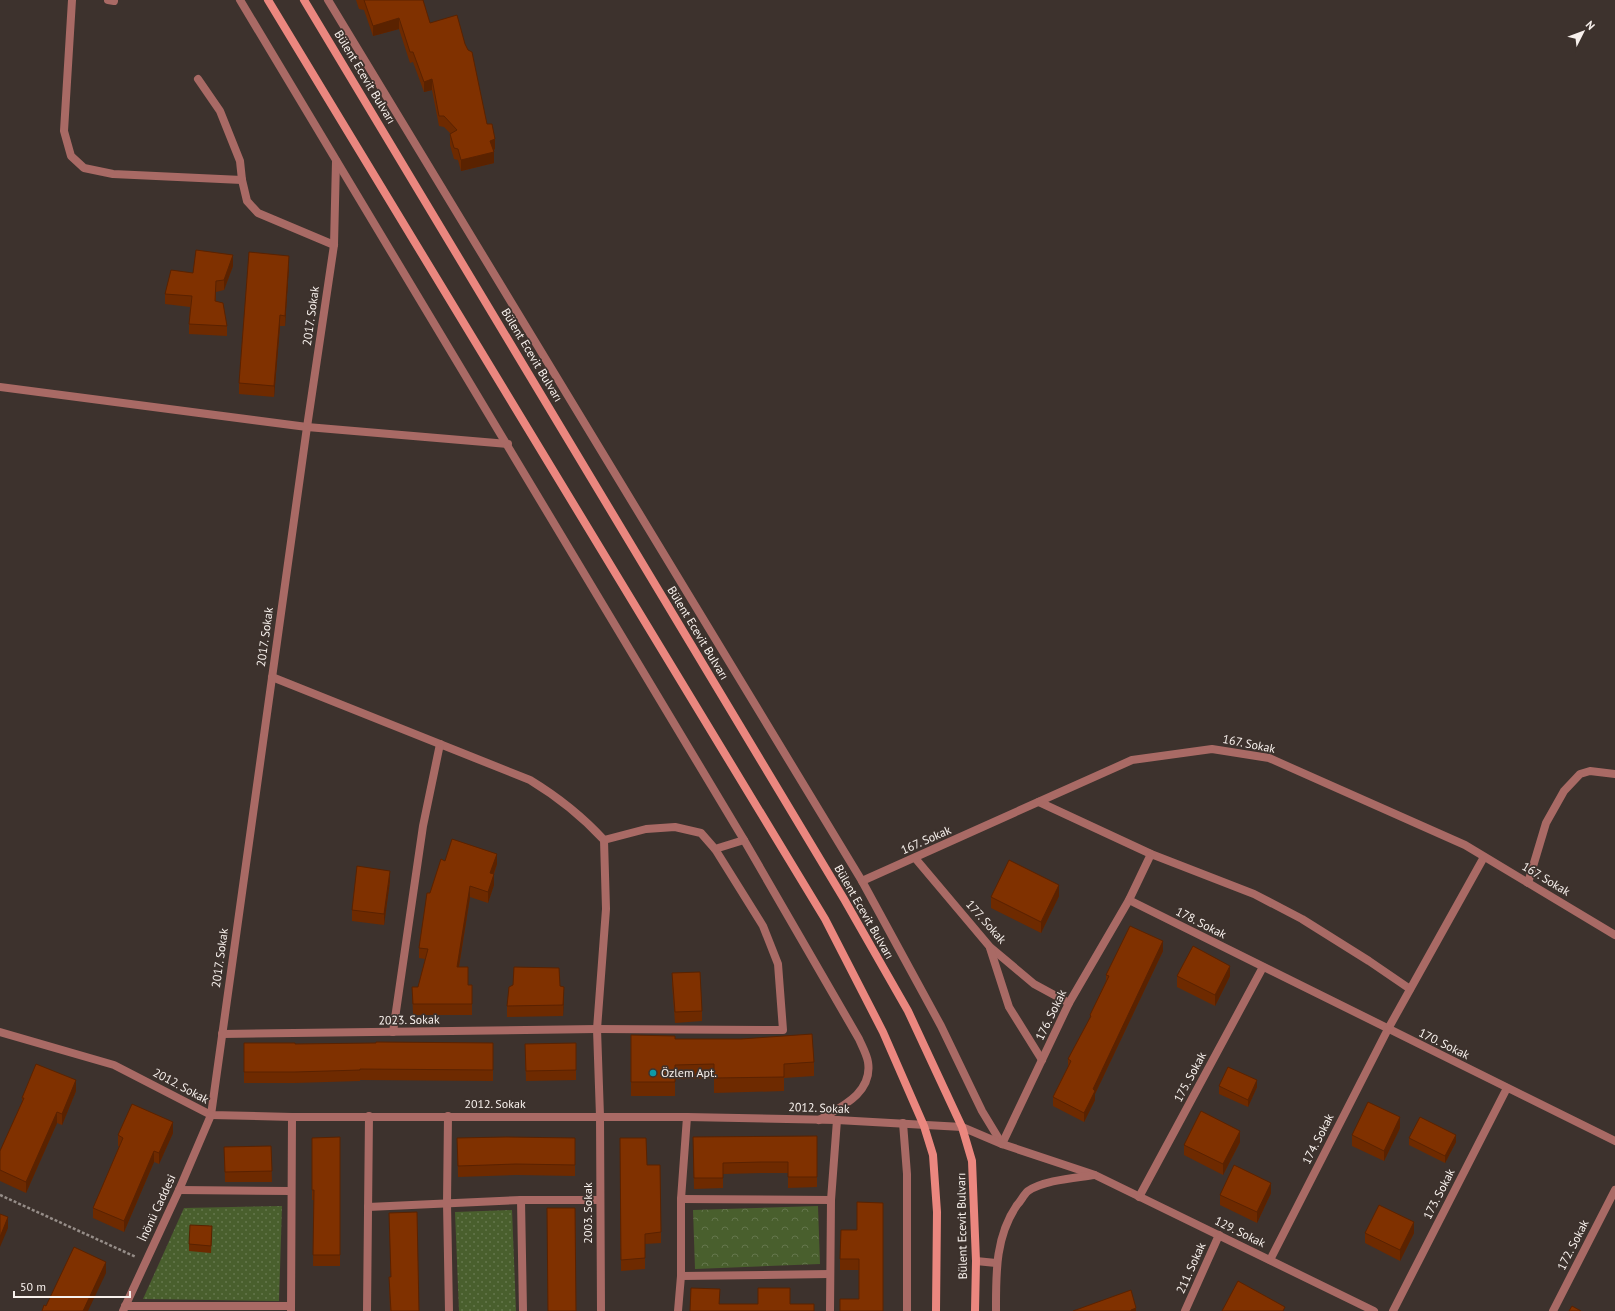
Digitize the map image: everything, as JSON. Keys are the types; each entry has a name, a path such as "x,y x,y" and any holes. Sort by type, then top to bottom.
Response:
{"main road":[{"name":"Bülent Ecevit Bulvarı","path":"268,0 825,918 883,1032 924,1126 933,1155 936,1205 936,1311"},
{"name":"Bülent Ecevit Bulvarı","path":"304,0 844,899 908,1011 962,1127 972,1161 976,1262 975,1311"}],"street":[{"path":"72,0 64,131 71,156 84,168 113,174 242,180"},
{"path":"240,0 508,444 744,840 859,1039 868,1062 867,1077 860,1092 851,1102 818,1120"},
{"path":"328,0 862,881 941,1026 982,1111 1002,1144"},
{"path":"198,79 220,111 240,161 242,180 247,201 258,213 334,245"},
{"name":"2017. Sokak","path":"211,1115 307,427 334,245 336,161"},
{"path":"0,387 307,427 508,444"},
{"path":"272,678 530,780 579,815 604,840 646,829 675,827 701,833 715,849 744,840"},
{"path":"393,1032 424,826 440,744"},
{"name":"167. Sokak","path":"862,881 1132,760 1212,749 1269,758 1465,845 1615,935"},
{"path":"1528,883 1546,823 1564,791 1580,774 1590,771 1615,774"},
{"path":"1039,802 1151,854 1254,894 1302,918 1410,989"},
{"name":"2003. Sokak","path":"601,1311 598,1029 606,909 604,840"},
{"name":"2023. Sokak","path":"222,1034 598,1029 783,1030 778,964 763,926 715,849"},
{"name":"176. Sokak","path":"1002,1144 1069,1003 1128,900 1151,854"},
{"name":"174. Sokak","path":"1270,1260 1388,1029 1484,857"},
{"name":"177. Sokak","path":"915,858 990,947 1034,984 1069,1003"},
{"name":"178. Sokak","path":"1128,900 1263,967"},
{"path":"990,947 1009,1008 1042,1060"},
{"name":"170. Sokak","path":"1263,967 1615,1141"},
{"name":"175. Sokak","path":"1139,1197 1263,967"},
{"name":"2012. Sokak","path":"0,1032 114,1065 211,1115 292,1117 687,1117 838,1120 962,1127 1002,1144 1094,1175"},
{"name":"173. Sokak","path":"1393,1311 1507,1088"},
{"name":"İnönü Caddesi","path":"124,1309 179,1190 211,1115"},
{"path":"367,1311 369,1116"},
{"path":"448,1116 447,1204 449,1311"},
{"path":"124,1309 291,1309 292,1117"},
{"path":"678,1311 681,1199 687,1117"},
{"path":"830,1311 832,1200 838,1120"},
{"path":"903,1124 907,1174 907,1311"},
{"path":"996,1311 996,1263 999,1247 1009,1218 1028,1191 1043,1184 1094,1175"},
{"name":"129. Sokak","path":"1094,1175 1374,1311"},
{"path":"179,1190 291,1191"},
{"name":"172. Sokak","path":"1552,1311 1615,1190"},
{"path":"681,1199 832,1200"},
{"path":"368,1207 521,1200 599,1200"},
{"path":"521,1200 523,1311"},
{"name":"211. Sokak","path":"1185,1311 1219,1235"},
{"path":"976,1262 996,1263"},
{"path":"680,1276 830,1274"}],"path":[{"path":"0,1195 145,1261"}],"green space":[{"path":"282,1206 279,1301 143,1299 184,1208"},
{"path":"818,1206 820,1264 695,1269 693,1210"},
{"path":"512,1210 516,1311 459,1311 455,1212"}],"building":[{"path":"364,0 423,0 430,23 457,15 465,44 468,50 472,52 487,124 492,124 495,139 490,141 494,152 461,160 458,149 454,148 450,134 457,130 444,116 439,116 432,79 424,82 413,52 410,52 399,18 373,26"},
{"path":"196,250 233,255 224,280 216,281 215,301 223,303 227,326 189,324 192,296 165,294 171,270 193,273"},
{"path":"249,252 289,256 285,316 280,315 274,386 239,383"},
{"path":"452,839 497,854 490,873 494,874 488,892 470,886 457,967 468,967 468,985 472,985 472,1004 413,1004 412,987 418,987 428,949 419,948 427,893 430,893 441,859 445,861"},
{"path":"1009,860 1059,885 1041,922 991,897"},
{"path":"357,866 390,871 384,914 352,910"},
{"path":"1130,926 1163,941 1093,1089 1095,1091 1084,1113 1053,1097 1071,1061 1068,1059 1091,1016 1090,1015 1109,976 1106,975"},
{"path":"1193,946 1230,966 1215,995 1177,976"},
{"path":"514,967 559,968 560,986 564,987 563,1005 507,1006 509,987 513,985"},
{"path":"700,972 702,1011 675,1012 672,973"},
{"path":"812,1034 814,1062 784,1064 784,1077 714,1078 714,1064 675,1065 675,1082 631,1082 631,1035 675,1036 675,1039 741,1039"},
{"path":"376,1042 493,1043 493,1070 360,1069 295,1072 244,1072 244,1043 295,1044"},
{"path":"576,1043 576,1070 526,1071 525,1044"},
{"path":"36,1064 76,1080 62,1114 57,1112 26,1182 0,1170 0,1151 24,1098 22,1098"},
{"path":"1228,1067 1257,1080 1248,1100 1219,1086"},
{"path":"1368,1102 1400,1117 1384,1151 1352,1135"},
{"path":"132,1104 173,1122 159,1153 154,1151 124,1221 93,1208 123,1138 118,1135"},
{"path":"1201,1111 1240,1131 1223,1164 1184,1145"},
{"path":"1420,1117 1456,1135 1445,1156 1409,1138"},
{"path":"817,1136 817,1177 788,1177 788,1162 761,1162 723,1163 723,1178 694,1178 693,1137"},
{"path":"340,1137 340,1255 313,1255 314,1190 312,1190 312,1138"},
{"path":"457,1138 575,1138 575,1165 516,1164 458,1166"},
{"path":"620,1138 646,1138 647,1165 660,1165 661,1232 645,1234 645,1258 621,1260"},
{"path":"271,1146 272,1171 225,1172 224,1147"},
{"path":"1234,1165 1271,1183 1257,1212 1220,1195"},
{"path":"857,1202 883,1203 883,1311 840,1311 840,1299 859,1299 859,1259 840,1259 841,1230 857,1230"},
{"path":"1379,1205 1414,1222 1400,1250 1365,1233"},
{"path":"547,1208 575,1208 576,1311 548,1311"},
{"path":"417,1212 419,1311 391,1311 389,1277 391,1277 389,1213"},
{"path":"0,1214 8,1217 0,1237"},
{"path":"190,1225 212,1226 211,1246 189,1244"},
{"path":"74,1247 106,1262 83,1311 42,1311 44,1305 46,1306"},
{"path":"1238,1281 1285,1307 1283,1311 1222,1311"},
{"path":"691,1288 720,1289 719,1304 758,1304 758,1288 790,1288 790,1304 814,1304 814,1311 690,1311"},
{"path":"1131,1290 1136,1308 1131,1311 1073,1311"},
{"path":"1572,1306 1581,1311 1569,1311"}],"place":[{"name":"Özlem Apt.","path":"653,1073"}]}
